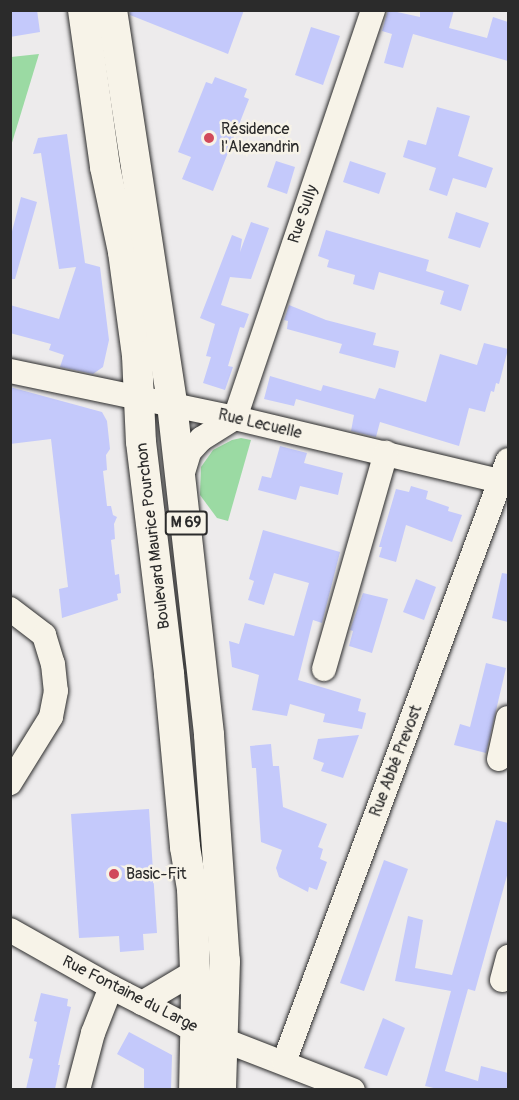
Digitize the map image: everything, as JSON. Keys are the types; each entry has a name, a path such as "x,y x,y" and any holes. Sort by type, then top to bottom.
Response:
{"main road":[{"name":"Boulevard Maurice Pourchon","path":"83,10 105,167 123,252 137,355 141,442 169,674 185,847 192,889 196,971 207,1034"},
{"name":"Boulevard Maurice Pourchon","path":"112,10 172,404 208,735 225,992 207,1034"},
{"name":"M 69","path":"194,1089 207,1034"},
{"name":"M 69","path":"207,1034 221,1089"}],"street":[{"name":"Rue Sully","path":"235,418 374,10"},
{"name":"Rue Lecuelle","path":"10,371 172,404 386,453 506,474"},
{"name":"Boulevard Maurice Pourchon","path":"181,479 189,452 201,439 235,418"},
{"path":"324,669 386,453"},
{"name":"Rue Abbé Prevost","path":"284,1062 506,474"},
{"path":"10,609 44,635 53,664 56,691 51,717 14,778"},
{"path":"499,759 508,718"},
{"name":"Rue Fontaine du Large","path":"10,930 111,987 207,1034 353,1089"},
{"path":"502,980 508,957"},
{"path":"142,1003 196,971"},
{"path":"78,1089 93,1033 111,987"}],"green space":[{"path":"39,54 11,146 11,57"},
{"path":"241,438 251,440 228,521 217,518 200,495 201,467 213,450"}],"building":[{"path":"10,10 37,10 40,32 10,37"},
{"path":"130,10 244,10 228,54 130,15"},
{"path":"388,10 420,17 420,10 454,10 449,28 487,38 493,17 508,22 508,61 413,34 403,68 384,63 392,34 382,31"},
{"path":"311,27 340,36 323,85 295,75"},
{"name":"Résidence l'Alexandrin","path":"215,77 247,89 244,97 249,99 213,191 182,179 191,157 178,152 206,82 212,84"},
{"path":"437,107 470,116 458,156 493,168 486,188 453,178 447,196 429,190 436,168 403,157 408,140 426,145"},
{"path":"67,134 85,263 100,267 109,340 103,367 93,374 60,367 64,355 49,350 51,344 10,333 10,305 59,319 76,267 59,269 41,153 33,154 38,138"},
{"path":"276,161 295,167 287,194 267,187"},
{"path":"350,161 386,173 379,194 343,182"},
{"path":"21,197 37,202 15,279 10,279 10,239"},
{"path":"456,212 489,223 480,248 448,238"},
{"path":"251,222 269,228 251,279 230,277 221,305 249,314 244,328 240,327 228,366 233,367 225,390 203,383 211,357 206,356 215,324 200,318 232,235 242,239 240,252"},
{"path":"326,230 429,260 426,271 469,285 461,311 440,304 444,291 379,272 374,290 353,284 355,275 327,267 329,260 318,256"},
{"path":"289,305 326,320 376,333 373,345 399,351 395,368 339,353 342,344 287,329 288,321 284,320"},
{"path":"484,343 508,349 499,384 496,383 494,392 491,391 485,412 469,408 459,446 380,422 376,437 351,431 354,415 296,399 294,406 264,399 270,376 321,391 323,385 375,399 379,388 426,402 440,354 477,365"},
{"path":"10,387 102,412 107,421 110,449 106,455 107,470 103,471 107,506 111,506 113,515 117,517 114,524 115,539 111,540 115,575 119,574 121,593 117,594 118,600 62,618 59,589 68,587 51,439 10,444"},
{"path":"280,446 307,453 304,463 343,473 338,495 300,486 296,500 258,490 262,476 271,478"},
{"path":"411,486 428,491 426,499 449,507 448,511 462,515 452,542 406,525 396,562 379,557 382,547 379,547 396,489 409,492"},
{"path":"263,530 340,552 322,623 313,620 298,680 361,699 358,711 366,713 362,729 323,722 325,714 290,704 287,716 252,710 259,675 232,667 229,641 239,644 245,623 294,636 309,583 274,573 264,605 248,600 254,581 249,579"},
{"path":"502,573 508,574 508,622 492,618"},
{"path":"416,579 436,587 424,620 403,612"},
{"path":"363,593 388,599 372,653 349,646 353,631 350,630"},
{"path":"486,663 506,668 486,753 454,745 460,724 470,727"},
{"path":"359,735 343,778 321,771 324,763 313,759 318,739"},
{"path":"271,744 273,766 279,766 283,807 327,824 318,847 323,849 320,859 327,862 317,890 309,887 308,892 279,877 276,868 282,850 261,842 256,768 252,768 250,746"},
{"name":"Basic-Fit","path":"149,809 157,933 143,934 144,950 120,952 119,936 79,938 71,814"},
{"path":"496,820 508,823 508,872 475,991 468,989 445,1071 478,1081 481,1066 508,1073 508,1089 438,1089 425,1086 451,991 395,981 408,916 423,920 415,968 452,975"},
{"path":"384,860 408,869 364,991 340,983"},
{"path":"41,993 68,999 67,1006 71,1007 55,1089 26,1089 33,1059 29,1058 37,1022 34,1021"},
{"path":"383,1018 405,1028 387,1076 364,1068"},
{"path":"129,1032 172,1055 171,1089 144,1089 144,1069 117,1054"}],"place":[{"name":"Résidence l'Alexandrin","path":"209,138"},
{"name":"Basic-Fit","path":"114,874"}]}
